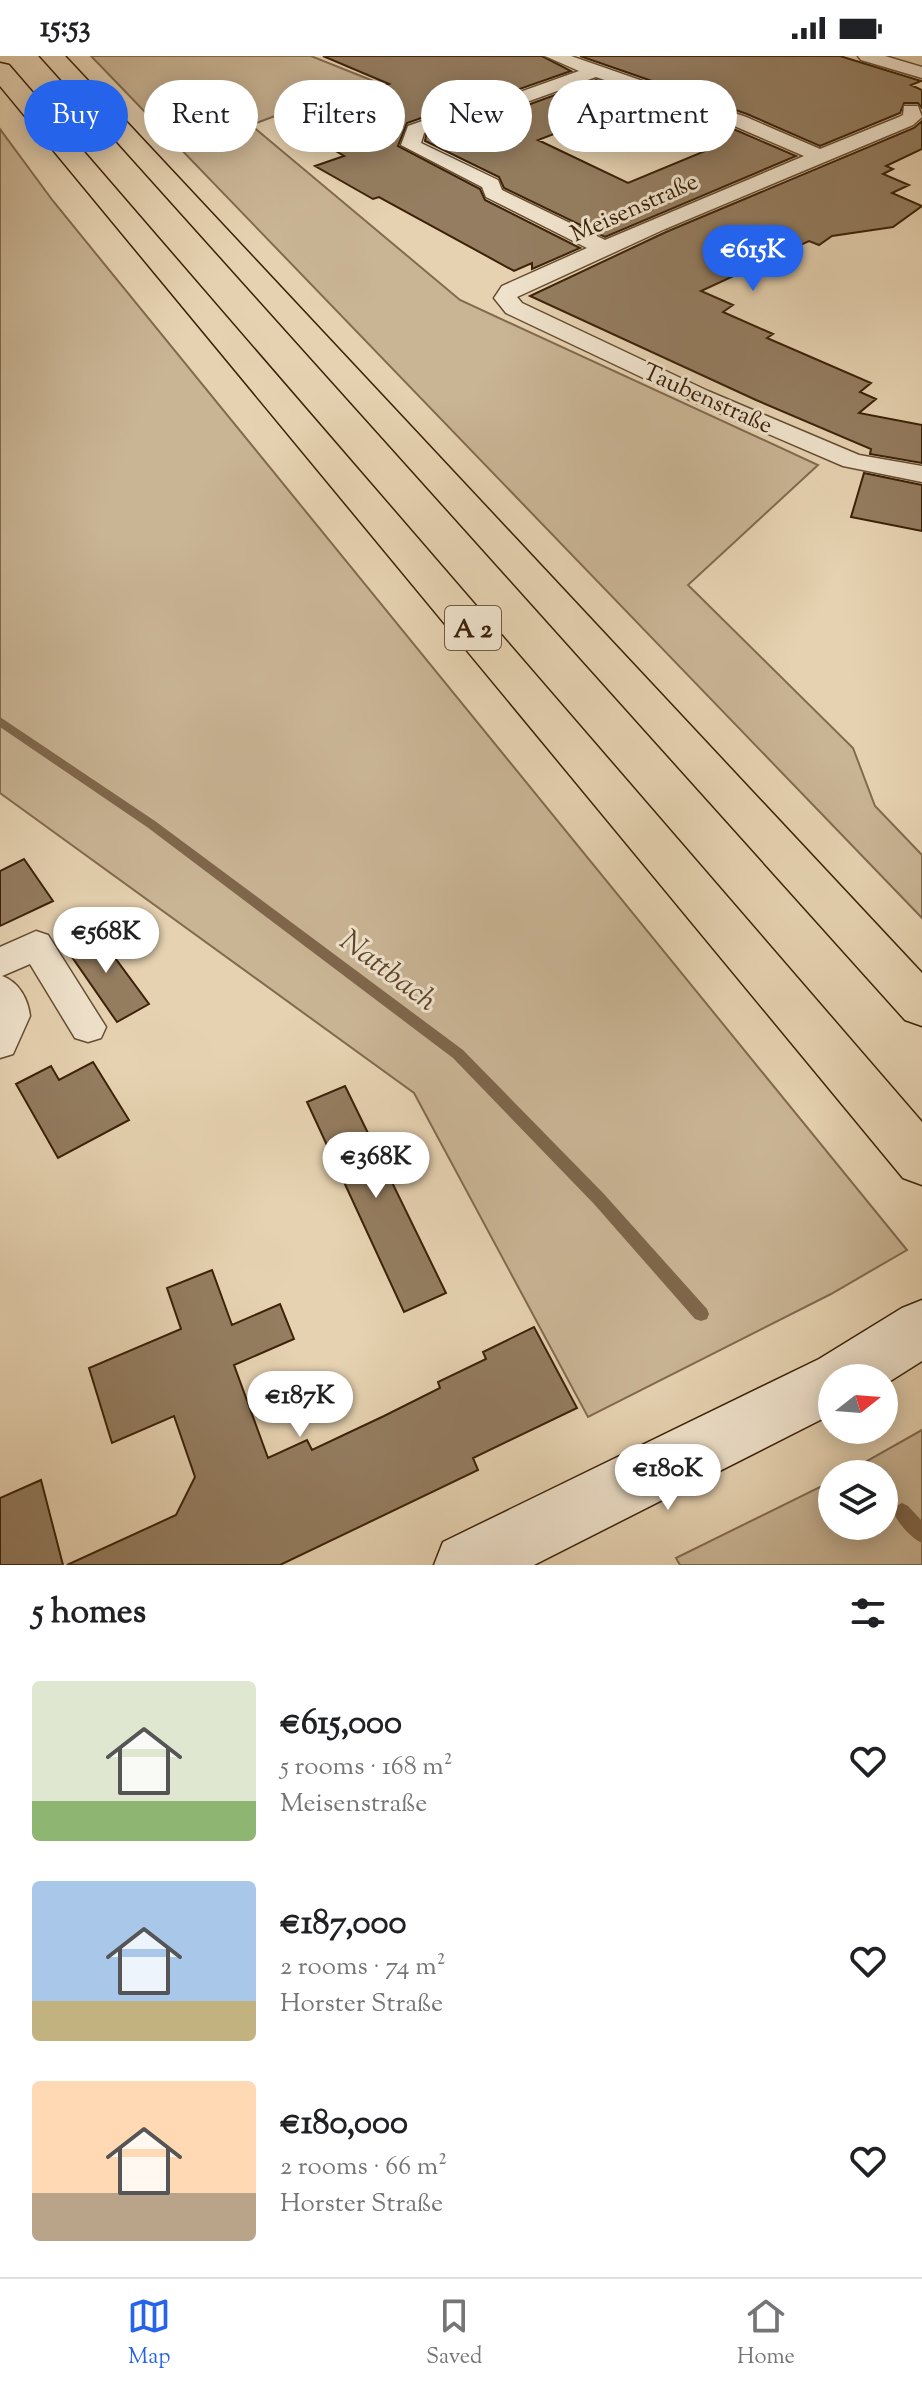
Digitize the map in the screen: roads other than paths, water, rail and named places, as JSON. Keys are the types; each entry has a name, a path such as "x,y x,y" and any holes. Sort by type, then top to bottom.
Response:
{"highway":[{"name":"A 2","path":"63,69 922,1006"},
{"name":"A 2","path":"9,81 922,1161"}],"main road":[{"path":"864,1364 922,1328"},
{"path":"466,1565 818,1390"}],"street":[{"path":"554,56 739,121 818,155"},
{"path":"867,56 922,73"},
{"path":"596,71 492,108 466,112 415,130 411,145 491,184 493,193 604,248"},
{"name":"Meisenstraße","path":"505,298 510,291 604,248 818,155 906,121 913,117 911,110"},
{"name":"Taubenstraße","path":"505,298 514,308 671,382 852,461 922,474"},
{"path":"0,963 36,945 88,1027"},
{"path":"0,990 10,1000 14,1014 10,1030 0,1043"}],"waterway":[{"name":"Nattbach","path":"0,721 151,824 458,1054 599,1199 701,1314"},
{"name":"Nattbach","path":"902,1512 922,1534"}]}
